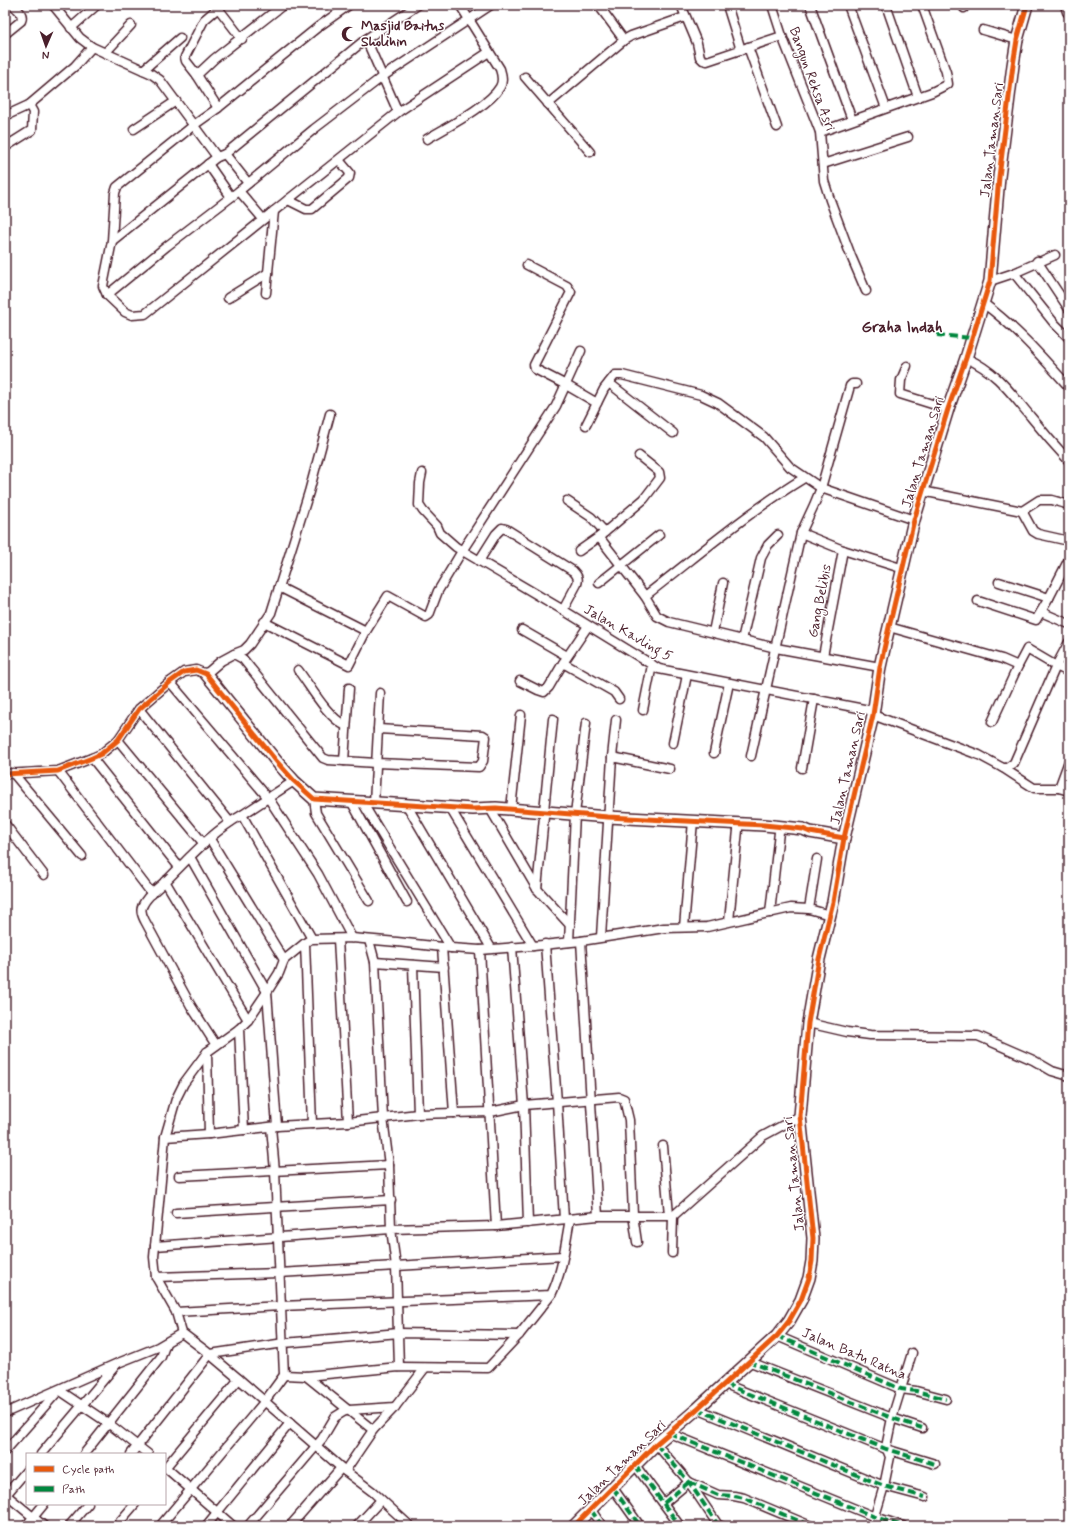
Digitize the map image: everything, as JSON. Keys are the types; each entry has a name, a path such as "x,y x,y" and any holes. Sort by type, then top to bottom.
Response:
{"street":[{"path":"5,34 21,21 22,18 22,15 13,5"},
{"path":"53,5 80,38 92,47 160,80 194,125 248,183"},
{"path":"71,28 97,5"},
{"path":"197,75 214,59 242,39 283,5"},
{"path":"349,5 318,27 117,188 115,193 112,241 103,286 107,295 125,312 132,315 145,314 398,112 488,52"},
{"path":"112,241 366,39 418,5"},
{"path":"427,138 465,117 486,102 501,86 502,76 500,69 460,5"},
{"path":"107,295 167,246 239,191 314,129 382,77 491,5"},
{"path":"681,5 700,57 703,60 707,61 782,36"},
{"path":"727,5 777,127"},
{"name":"Bangun Reksa Asri","path":"772,5 782,36 820,132 824,181 851,256 866,291"},
{"path":"810,5 852,120"},
{"path":"848,5 886,108"},
{"path":"886,5 918,97"},
{"path":"820,132 918,97 948,84 946,72 922,5"},
{"name":"Jalan Taman Sari","path":"574,1526 656,1444 725,1384 776,1336 789,1321 801,1300 809,1278 812,1261 813,1238 800,1116 808,1023 819,959 830,915 844,838 874,713 880,667 904,569 914,520 948,408 966,358 990,281 999,177 1017,40 1027,5"},
{"path":"1065,5 1066,12 1069,14"},
{"path":"218,108 197,75 186,61 185,57 204,20 219,6 242,39"},
{"path":"599,6 624,40"},
{"path":"548,104 624,40 631,36 685,17"},
{"path":"105,53 131,26"},
{"path":"983,30 1017,40"},
{"path":"142,70 180,38"},
{"path":"366,39 398,112"},
{"path":"5,116 29,105 75,66 92,47"},
{"path":"526,77 590,152"},
{"path":"134,129 176,101"},
{"path":"5,147 32,130 33,112 29,105"},
{"path":"823,164 908,137"},
{"path":"288,200 306,209 314,207 349,178 350,173 339,160"},
{"path":"208,164 231,197"},
{"path":"239,191 263,220"},
{"path":"266,293 274,211"},
{"path":"990,281 1014,273 1055,255"},
{"path":"1037,262 1069,309"},
{"path":"527,265 568,286 570,292 534,365 535,369 597,403"},
{"path":"228,298 268,273"},
{"path":"1014,273 1054,323 1069,338"},
{"path":"983,303 1003,317 1030,343 1069,387"},
{"path":"264,622 349,665 366,631 388,596 426,617 429,615 438,591 459,549 556,406 581,351"},
{"path":"966,358 987,368 1008,389 1069,461"},
{"path":"906,366 900,380 900,394 948,408"},
{"path":"586,425 597,403 615,375 622,375 701,395 718,403 764,437 786,463 804,478 820,488 914,520"},
{"path":"609,383 673,432"},
{"path":"751,756 767,690 789,581 801,534 820,488 850,386 852,384 856,384"},
{"path":"206,674 221,661 244,650 250,644 271,613 309,492 330,414"},
{"path":"579,551 602,535 644,499 660,478 659,472 639,456"},
{"name":"Jalan Kavling 5","path":"422,473 419,505 437,526 440,533 459,549 563,610 652,665 664,670 687,675 814,699 874,713 979,755 1003,768 1034,788 1059,788 1069,791"},
{"path":"645,596 730,528 777,494 804,478"},
{"path":"922,491 1022,511 1039,500 1052,500 1069,505"},
{"path":"567,501 591,517 657,616 669,622 776,648 880,667"},
{"path":"1022,511 1033,531 1038,534 1069,541"},
{"path":"479,561 496,534 502,528 506,529 573,571 576,575 578,580 577,584 563,610"},
{"path":"599,583 659,534"},
{"path":"801,534 843,550 904,569"},
{"path":"742,640 761,558 768,545 778,535"},
{"name":"Gang Belibis","path":"823,656 843,550"},
{"path":"978,601 1036,620 1069,559"},
{"path":"998,582 1049,598"},
{"path":"713,632 723,583"},
{"path":"279,587 366,631"},
{"path":"1041,612 1069,624"},
{"path":"520,681 544,692 588,626"},
{"path":"889,627 1002,659 1018,666"},
{"path":"522,630 614,692 619,698"},
{"path":"1003,768 1007,768 1014,763 1056,666 1069,642"},
{"path":"992,722 1027,649 1069,672"},
{"path":"234,654 242,659 323,758 328,760 376,764 479,767 483,761 486,737 483,735 378,729"},
{"path":"643,710 652,665"},
{"path":"9,774 58,771 100,754 118,740 139,709 184,672 196,670 206,674 294,781 314,799 406,804 608,820 803,829 810,832 844,838"},
{"path":"298,670 329,712 337,721 346,726"},
{"path":"673,743 687,675"},
{"path":"170,682 269,799 318,874 352,938"},
{"path":"714,753 729,683"},
{"path":"344,761 349,688"},
{"path":"374,803 380,693"},
{"path":"802,768 814,699"},
{"path":"139,709 230,822"},
{"path":"511,809 521,716"},
{"path":"537,889 553,719"},
{"path":"601,937 612,757 616,720"},
{"path":"569,942 574,817 586,723"},
{"path":"118,740 207,841 284,960"},
{"path":"612,757 670,769"},
{"path":"92,758 180,867"},
{"path":"1059,788 1069,761"},
{"path":"58,771 152,894"},
{"path":"9,774 82,856"},
{"path":"216,1045 191,1006 142,915 142,906 152,894 190,857 230,822 269,799 294,781"},
{"path":"314,799 316,812 369,901"},
{"path":"350,802 407,902"},
{"path":"362,802 451,948"},
{"path":"406,804 491,948"},
{"path":"450,808 533,946"},
{"path":"489,810 511,809 544,814"},
{"path":"489,810 537,889 570,925"},
{"path":"242,815 309,941 312,1124"},
{"path":"5,824 44,875"},
{"path":"684,927 693,824"},
{"path":"718,825 738,830 764,828 779,832 801,834 810,832"},
{"path":"729,921 738,830"},
{"path":"770,914 779,832"},
{"path":"160,1526 265,1401 284,1375 284,1343 279,1273 274,1126 267,992 190,857"},
{"path":"809,909 817,859"},
{"path":"165,881 248,1020"},
{"path":"410,1526 373,1492 343,1470 210,1354 182,1333 176,1312 156,1277 154,1264 165,1137 176,1099 194,1068 207,1052 239,1029 248,1020 279,973 284,960 309,941 352,938 480,950 581,941 664,928 707,927 729,921 770,914 791,908 809,909 830,915"},
{"path":"338,939 348,1122"},
{"path":"370,940 375,962 383,1118 389,1165 391,1229 396,1266 400,1367"},
{"path":"581,941 598,1216"},
{"path":"284,1375 306,1376 400,1367 488,1368 519,1335 551,1295 556,1286 563,1256 567,1219 545,944"},
{"path":"442,947 454,1113"},
{"path":"512,947 524,1105 528,1223"},
{"path":"480,950 496,1226"},
{"path":"375,962 444,967"},
{"path":"413,965 418,1114"},
{"path":"808,1023 847,1032 870,1035 978,1036 1033,1060 1052,1071 1069,1076"},
{"path":"239,1029 244,1130"},
{"path":"207,1052 209,1134"},
{"path":"165,1137 209,1134 274,1126 348,1122 418,1114 490,1112 524,1105 619,1097 624,1099 629,1120 633,1215 637,1242"},
{"path":"155,1246 391,1229 496,1226 598,1216 671,1216 763,1136 800,1116"},
{"path":"663,1146 671,1216 672,1253"},
{"path":"179,1176 389,1165"},
{"path":"176,1213 391,1200"},
{"path":"156,1277 279,1273 563,1256"},
{"path":"176,1312 281,1306 551,1295"},
{"path":"5,1413 166,1343 182,1333"},
{"path":"131,1453 210,1354 284,1343 399,1333 519,1335"},
{"name":"Jalan Batu Ratna","path":"776,1336 901,1389 916,1391 946,1399"},
{"path":"85,1453 161,1357 166,1343"},
{"path":"872,1526 884,1486 890,1457 886,1449 892,1418 912,1353"},
{"path":"748,1361 892,1418 922,1428"},
{"path":"42,1453 118,1363"},
{"path":"290,1526 343,1470 373,1430 395,1407 425,1368"},
{"path":"306,1376 373,1430"},
{"path":"166,1467 239,1379"},
{"path":"725,1384 886,1449 934,1464"},
{"path":"59,1390 108,1423 147,1453"},
{"path":"5,1451 59,1390"},
{"path":"248,1526 326,1434 335,1418 343,1412 349,1410 395,1407"},
{"path":"697,1409 884,1486 925,1497"},
{"path":"206,1526 290,1423"},
{"path":"669,1433 875,1517 903,1526"},
{"path":"656,1444 689,1482 719,1526"},
{"path":"634,1465 680,1526"},
{"path":"166,1469 233,1526"},
{"path":"26,1471 5,1495 44,1526"},
{"path":"689,1482 718,1495 744,1498 811,1526"},
{"path":"664,1503 689,1482"},
{"path":"613,1488 640,1526"},
{"path":"357,1526 381,1500"},
{"path":"26,1526 43,1505"},
{"path":"69,1526 87,1505"},
{"path":"116,1526 134,1505"},
{"path":"591,1510 602,1526"}],"marked path":[{"path":"937,335 972,338"},
{"path":"777,1336 901,1389 916,1391 946,1399"},
{"path":"748,1361 892,1418 922,1428"},
{"path":"725,1384 886,1449 935,1464"},
{"path":"697,1409 884,1486 925,1497"},
{"path":"669,1433 875,1517 903,1526"},
{"path":"656,1444 689,1482 718,1525 721,1526"},
{"path":"635,1465 680,1526"},
{"path":"689,1482 718,1495 744,1498 811,1526"},
{"path":"664,1503 689,1482"},
{"path":"613,1488 640,1526"},
{"path":"591,1510 602,1526"}],"cycle path":[{"path":"574,1526 656,1444 777,1336 789,1321 801,1300 809,1278 812,1261 813,1238 800,1116 808,1023 819,959 833,902 844,838 873,715 880,667 914,520 948,409 966,358 990,281 999,177 1013,65 1017,40 1027,5"},
{"path":"5,774 58,771 101,754 118,740 139,709 184,672 196,670 206,674 277,762 294,781 314,799 473,809 496,808 608,817 764,825 803,829 810,832 844,838"}],"place":[{"name":"Masjid Baitus Sholihin","path":"349,34"}],"district":[{"name":"Graha Indah","path":"902,327"}]}
